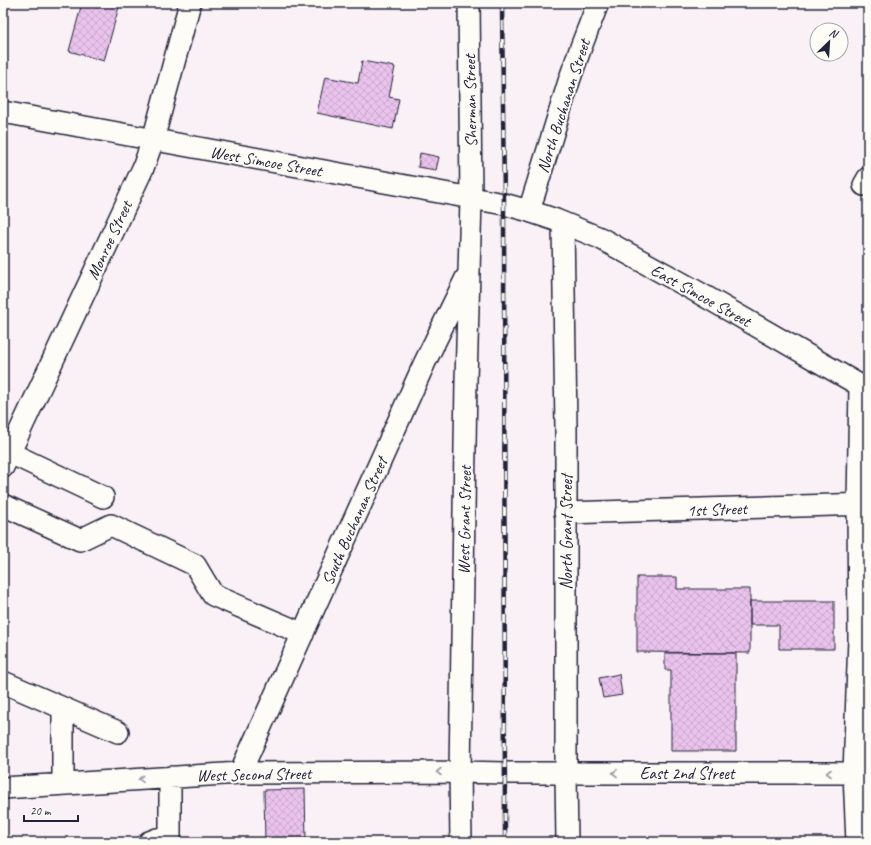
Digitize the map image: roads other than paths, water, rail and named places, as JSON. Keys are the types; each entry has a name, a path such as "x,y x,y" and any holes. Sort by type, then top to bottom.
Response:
{"street":[{"name":"Monroe Street","path":"6,460 143,168 153,140 190,3"},
{"name":"Sherman Street","path":"469,3 471,199"},
{"name":"North Buchanan Street","path":"530,211 574,65 598,3"},
{"name":"West Simcoe Street","path":"3,112 504,204 530,211"},
{"name":"West Grant Street","path":"461,842 460,772 466,381 471,199"},
{"name":"East Simcoe Street","path":"530,211 563,222 600,238 864,387"},
{"name":"North Grant Street","path":"563,222 566,427 567,842"},
{"name":"South Buchanan Street","path":"240,773 425,362 469,270"},
{"path":"856,842 861,773 864,387"},
{"path":"6,460 103,497"},
{"name":"1st Street","path":"566,513 863,504"},
{"path":"3,505 80,540 111,525 195,565 213,594 303,634"},
{"path":"3,682 118,732"},
{"path":"63,708 63,784"},
{"name":"West Second Street","path":"3,788 240,773 506,773"},
{"name":"East 2nd Street","path":"506,773 861,773"},
{"path":"149,842 157,839 170,840 170,777"}],"railway":[{"path":"502,3 504,204 505,842"}]}
